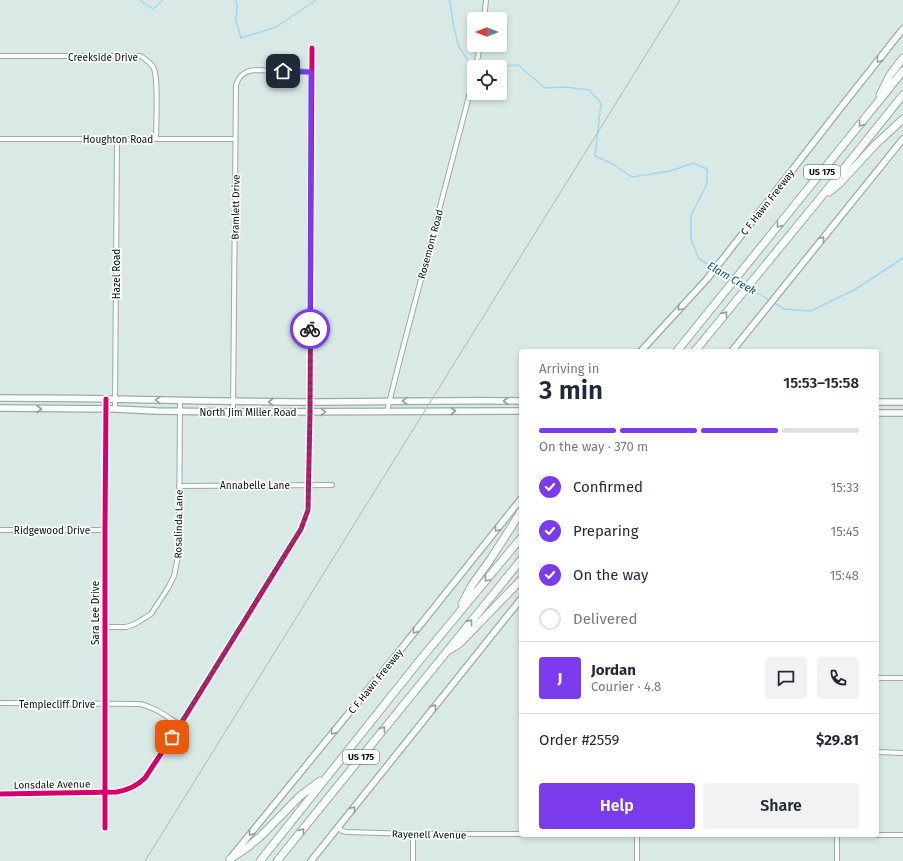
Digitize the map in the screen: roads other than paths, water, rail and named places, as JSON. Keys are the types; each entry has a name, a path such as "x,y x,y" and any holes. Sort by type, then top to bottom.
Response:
{"highway":[{"path":"874,108 890,75 903,58"},
{"name":"US 175","path":"679,349 903,71"},
{"name":"US 175","path":"697,349 903,95"},
{"path":"817,202 840,184 876,144 903,119"},
{"path":"456,616 472,585 519,514"},
{"name":"US 175","path":"260,861 456,616 519,540"},
{"name":"US 175","path":"277,861 519,562"},
{"path":"445,652 460,643 519,582"},
{"path":"229,860 262,835 300,796 328,775"}],"main road":[{"name":"C F Hawn Freeway","path":"643,349 707,279 903,29"},
{"path":"734,349 903,139"},
{"name":"North Jim Miller Road","path":"0,398 310,402 389,402 431,400 519,401"},
{"path":"879,402 903,402"},
{"path":"891,413 892,402"},
{"name":"North Jim Miller Road","path":"0,408 310,413 519,411"},
{"path":"879,413 903,413"},
{"name":"C F Hawn Freeway","path":"229,860 519,502"},
{"path":"311,861 519,601"}],"street":[{"path":"485,12 486,0"},
{"name":"Lonsdale Avenue","path":"0,794 117,792 125,791 140,783 145,778 180,725 301,528 308,510 312,48"},
{"name":"Creekside Drive","path":"0,56 141,56 148,60 154,68 156,79 156,139"},
{"name":"Bramlett Drive","path":"233,412 236,85 242,74 248,71 311,72"},
{"name":"Rosemont Road","path":"387,412 468,100"},
{"name":"Houghton Road","path":"0,139 236,139"},
{"name":"Hazel Road","path":"115,409 117,139"},
{"name":"Sara Lee Drive","path":"104,828 104,530 106,399"},
{"name":"Rosalinda Lane","path":"104,627 126,627 135,624 151,614 174,576 179,551 180,401"},
{"name":"Annabelle Lane","path":"179,486 332,485"},
{"name":"Ridgewood Drive","path":"0,530 104,530"},
{"path":"879,678 903,678"},
{"name":"Templecliff Drive","path":"0,703 140,704 147,705 155,709 180,725"},
{"path":"879,752 903,753"},
{"name":"Rayenell Avenue","path":"338,827 342,831 347,832 413,834 519,834"},
{"path":"413,834 413,861"},
{"path":"879,835 903,835"},
{"path":"637,837 637,861"},
{"path":"837,837 837,861"}],"waterway":[{"name":"Elam Creek","path":"140,0 153,9 163,0"},
{"name":"Elam Creek","path":"236,0 236,20 241,38 276,27 316,0"},
{"name":"Elam Creek","path":"449,0 459,47 468,60"},
{"name":"Elam Creek","path":"507,66 518,65 545,88 565,87 589,90 601,103 595,156 613,164 632,177 670,171 693,163 707,169 707,184 691,215 691,239 699,259 731,278"},
{"name":"Elam Creek","path":"773,302 784,309 811,311 856,289 903,258"},
{"name":"Elam Creek","path":"736,281 745,286"},
{"name":"Elam Creek","path":"749,288 769,300"}],"tram line":[{"path":"145,861 680,0"}]}
